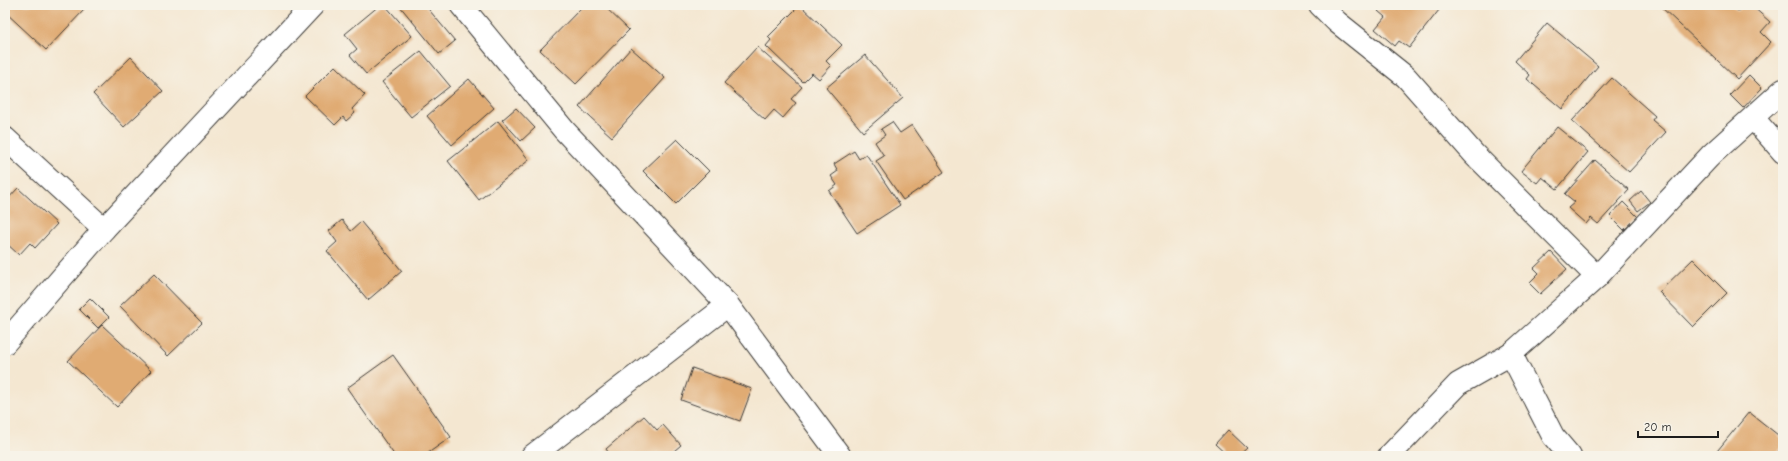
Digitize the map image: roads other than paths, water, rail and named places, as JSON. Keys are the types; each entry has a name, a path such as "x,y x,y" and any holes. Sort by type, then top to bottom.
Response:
{"street":[{"path":"5,343 104,229 313,5"},
{"path":"461,5 564,130 728,305 840,456"},
{"path":"1320,5 1337,22 1406,78 1474,154 1597,277"},
{"path":"1389,456 1458,384 1511,354 1597,277 1711,155 1783,90"},
{"path":"1753,118 1783,152"},
{"path":"5,138 104,229"},
{"path":"532,456 728,305"},
{"path":"1511,354 1553,436 1570,456"}]}
